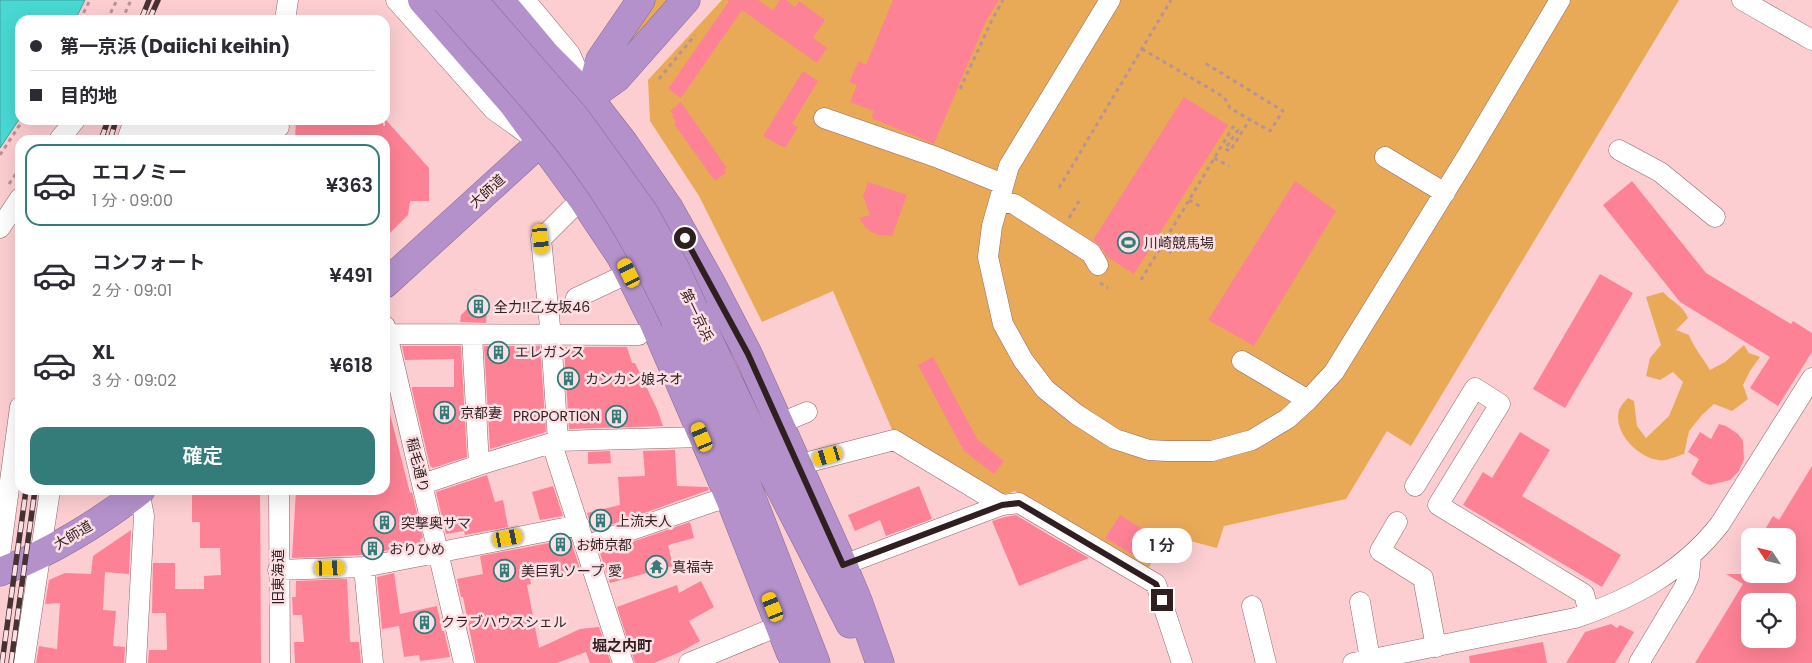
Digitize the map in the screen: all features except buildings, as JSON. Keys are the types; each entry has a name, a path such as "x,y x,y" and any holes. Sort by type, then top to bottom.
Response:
{"highway":[{"path":"422,0 513,104 583,200 621,257 653,321 730,499 790,652 797,663"},
{"name":"第一京浜","path":"445,0 561,132 597,181 685,314 769,467 870,663"},
{"name":"第一京浜","path":"474,0 576,118 645,214 675,268 685,314 745,480 816,663"},
{"path":"500,0 547,56 589,98 624,143 668,208 710,281 748,354 796,465 843,565 880,663"},
{"path":"589,98 600,60 641,0"},
{"name":"大師道","path":"390,280 541,144 589,98 617,78 686,0"},
{"name":"大師道","path":"0,572 40,555 93,523 134,495"}],"street":[{"path":"286,15 288,0"},
{"path":"396,0 494,110 541,144"},
{"path":"525,0 570,54 589,98"},
{"path":"1110,0 1009,166 992,226 988,257 1003,324 1023,360 1045,389 1076,414 1115,439 1149,450 1212,451 1252,440 1287,419 1334,372 1445,193 1560,0"},
{"path":"1742,0 1812,40"},
{"path":"824,118 936,157 1001,192 1014,204 1091,253 1098,265"},
{"path":"63,135 71,125"},
{"path":"129,135 132,126 279,129"},
{"path":"1619,150 1660,172 1715,217"},
{"path":"1385,157 1445,193"},
{"path":"583,200 541,239 551,336 555,443 578,525 624,663"},
{"path":"0,228 15,206"},
{"path":"576,298 629,273"},
{"path":"390,330 472,335 639,335"},
{"path":"472,335 479,465"},
{"name":"稲毛通り","path":"390,347 464,663"},
{"path":"1242,361 1308,400"},
{"path":"1360,602 1371,661 1575,618 1605,608 1637,593 1691,557 1705,544 1720,524 1812,378"},
{"path":"1415,486 1475,388 1500,404 1438,505 1584,594 1589,613"},
{"path":"778,424 806,412"},
{"path":"0,555 5,475 15,430"},
{"path":"423,484 479,465 555,443 702,437"},
{"path":"796,465 894,440 1002,505"},
{"path":"24,663 49,495"},
{"path":"136,663 144,516 141,495"},
{"name":"旧東海道","path":"279,495 280,663"},
{"path":"585,546 715,501 730,499"},
{"path":"843,565 1002,505 1019,503 1156,584 1185,662"},
{"path":"1397,522 1380,551 1423,578 1436,647"},
{"path":"278,570 364,567 578,525"},
{"path":"1638,663 1684,588 1691,557"},
{"path":"364,567 373,663"},
{"path":"1252,606 1266,663"},
{"path":"689,663 781,625"}],"path":[{"path":"82,15 90,0"},
{"path":"110,15 117,0"},
{"path":"124,15 131,0"},
{"path":"960,89 1003,0"},
{"path":"1059,188 1171,0"},
{"path":"659,79 695,35"},
{"path":"1142,49 1224,97 1230,108 1270,131 1283,111 1205,63"},
{"path":"663,65 668,68"},
{"path":"1142,280 1232,127 1238,130 1225,149 1230,151 1250,119"},
{"path":"0,155 19,125"},
{"path":"1214,158 1229,166"},
{"path":"1189,200 1202,208"},
{"path":"1161,247 1174,254"}],"shaded area":[{"path":"648,0 670,0 628,47 619,41"},
{"name":"川崎競馬場","path":"722,0 1679,0 1411,446 1387,431 1346,499 1224,526 1217,548 1167,535 1148,569 1015,491 998,497 893,432 833,291 762,322 699,196 650,121 648,80"},
{"path":"1663,292 1686,313 1688,318 1676,330 1689,335 1710,370 1725,362 1744,345 1749,353 1760,357 1743,385 1748,399 1732,411 1714,404 1689,431 1684,454 1667,460 1650,458 1635,449 1623,435 1618,418 1619,410 1624,402 1628,398 1634,401 1637,426 1646,438 1669,416 1683,382 1673,372 1660,380 1646,376 1650,358 1661,345 1646,297"}],"water":[{"path":"0,0 85,0 78,15 15,15 15,125 0,148"}],"railway":[{"path":"143,15 149,0"},
{"path":"151,15 158,0"},
{"path":"103,135 106,125"},
{"path":"112,135 114,125"},
{"path":"2,663 25,495"},
{"path":"11,663 34,495"}],"place":[{"name":"川崎競馬場","path":"1128,243"},
{"name":"全力!!乙女坂46","path":"478,307"},
{"name":"エレガンス","path":"499,352"},
{"name":"カンカン娘ネオ","path":"569,379"},
{"name":"京都妻","path":"444,413"},
{"name":"PROPORTION","path":"616,416"},
{"name":"上流夫人","path":"600,521"},
{"name":"突撃奥サマ","path":"385,523"},
{"name":"お姉京都","path":"560,545"},
{"name":"おりひめ","path":"373,549"},
{"name":"真福寺","path":"656,567"},
{"name":"美巨乳ソープ 愛","path":"505,571"},
{"name":"クラブハウスシェル","path":"425,622"}],"district":[{"name":"堀之内町","path":"622,645"}],"route":[{"path":"685,238 748,354 796,465 843,565 1002,505 1019,503 1156,584 1162,600"}]}
